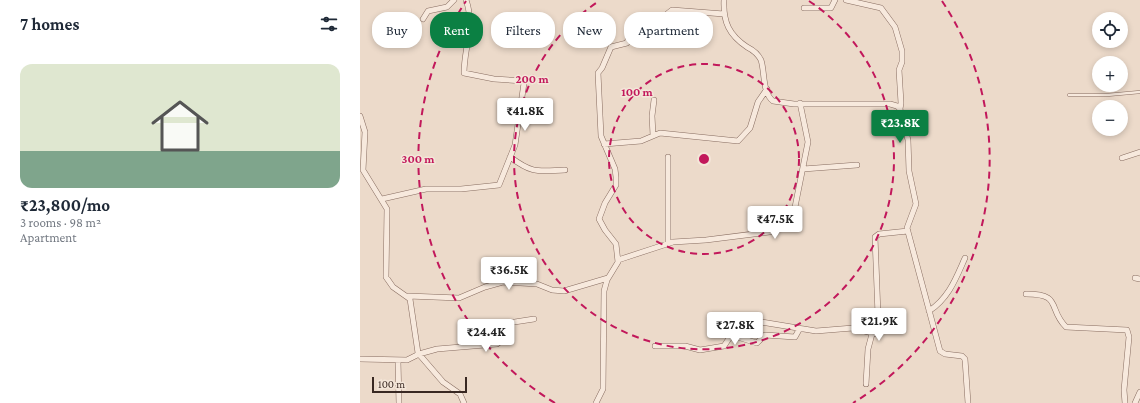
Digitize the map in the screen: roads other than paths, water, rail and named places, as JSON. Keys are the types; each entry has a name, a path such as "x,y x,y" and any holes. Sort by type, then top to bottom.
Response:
{"street":[{"path":"423,18 428,11 448,7 454,0"},
{"path":"382,199 426,189 461,189 498,186 514,145 524,83 464,73 470,17 466,0"},
{"path":"724,0 725,22 730,33 760,58 766,89 773,101 800,103 890,104 897,106 900,109"},
{"path":"804,8 831,8 835,0"},
{"path":"846,0 881,8 895,27 902,51 902,62 899,70 900,109 908,140 909,171 916,204 915,210 908,222 908,231 929,311 942,352 962,356 965,359 968,403"},
{"path":"596,403 603,389 604,288 608,278 616,267 618,260 616,244 604,230 599,219 605,203 616,184 615,168 601,136 598,75 604,66 609,50 614,46 627,43 631,30 656,29 663,17 672,10 724,14"},
{"path":"604,144 641,141 653,135 667,133 738,141 750,128 757,104 766,89"},
{"path":"653,135 652,116 654,100"},
{"path":"618,260 668,244 777,231 782,215 792,214 794,212 803,169 808,137 800,103"},
{"path":"360,116 365,132 364,170 369,182 382,199 386,209 386,277 393,287 408,296 459,298 485,286 504,282 537,284 552,290 564,291 608,278"},
{"path":"1122,158 1140,152"},
{"path":"510,157 527,169 539,171 565,170"},
{"path":"668,157 668,244"},
{"path":"803,169 857,165"},
{"path":"756,321 821,332 853,328 876,334 878,322 876,236 908,231"},
{"path":"929,311 939,304 949,293 965,258"},
{"path":"1026,294 1043,294 1050,298 1059,318 1066,327 1127,330 1129,337 1124,390 1125,403"},
{"path":"408,296 419,354 443,382 460,394 464,403"},
{"path":"360,359 398,361 412,359 419,354 444,348 497,344 501,341 501,324 534,319"},
{"path":"655,346 685,346 698,350 709,349 724,346 730,337 734,336 757,343 765,335 795,337 800,328"},
{"path":"866,384 868,349 872,334"},
{"path":"398,361 399,403"},
{"path":"1135,403 1140,392"}],"lane":[{"path":"1069,95 1107,95 1140,92"}]}
